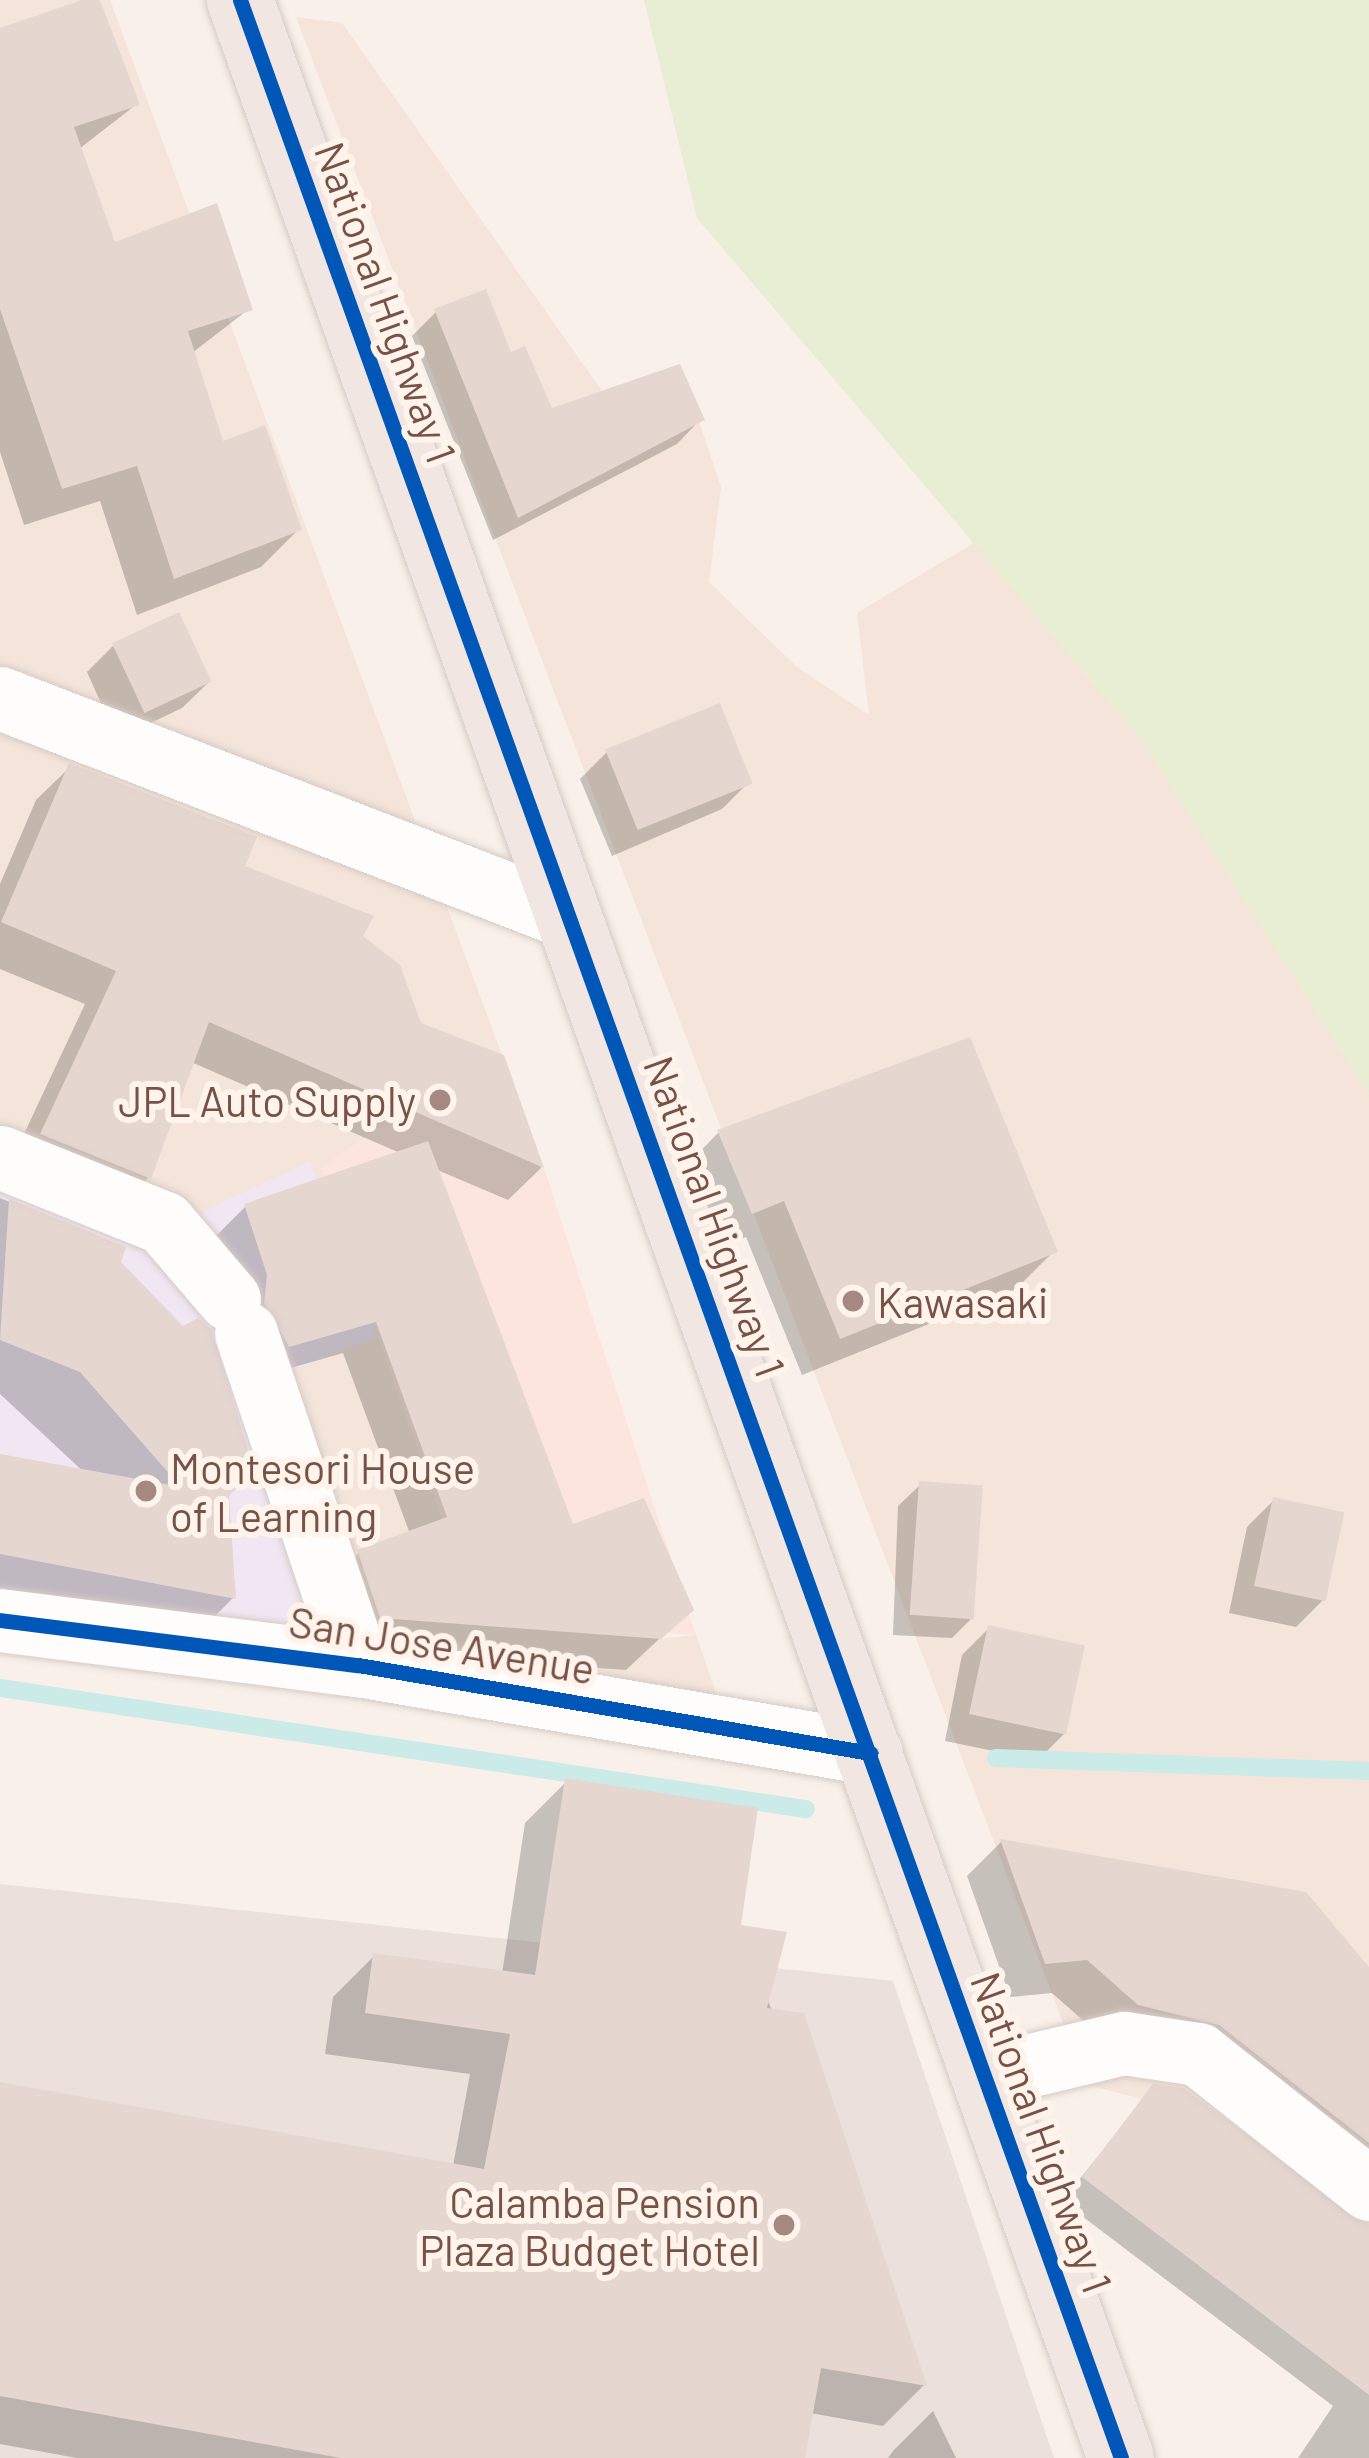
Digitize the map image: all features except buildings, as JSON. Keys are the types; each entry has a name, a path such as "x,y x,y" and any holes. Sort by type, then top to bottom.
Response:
{"highway":[{"name":"National Highway 1","path":"240,0 1121,2458"}],"street":[{"path":"0,698 570,918"},
{"path":"0,1157 164,1222 237,1316 358,1665"},
{"name":"San Jose Avenue","path":"0,1619 358,1665 870,1753"},
{"path":"985,2076 1124,2044 1198,2054 1369,2189"}],"shaded area":[{"path":"0,0 110,0 544,1168 406,1109 661,1639 696,1635 728,1727 0,1633"},
{"path":"296,17 342,23 602,391 680,364 721,487 709,582 798,668 869,715 857,613 974,543 1142,741 1369,1094 1369,2229 1198,2113 1087,2085"},
{"path":"406,1109 544,1168 696,1635 477,1620 320,1168"},
{"name":"Montesori House of Learning","path":"310,1161 377,1337 255,1384 340,1635 0,1599 0,1179 143,1240"},
{"path":"0,1884 893,1981 1054,2458 0,2458"}],"green space":[{"path":"644,0 1369,0 1369,1094 1142,741 697,218"}],"waterway":[{"path":"0,1688 806,1809"},
{"path":"996,1758 1369,1771"}],"cycle path":[{"path":"240,0 1121,2458"},
{"path":"0,1620 358,1665 870,1753"}],"place":[{"name":"JPL Auto Supply","path":"440,1100"},
{"name":"Kawasaki","path":"853,1301"},
{"name":"Montesori House of Learning","path":"146,1491"},
{"name":"Calamba Pension Plaza Budget Hotel","path":"784,2225"}]}
